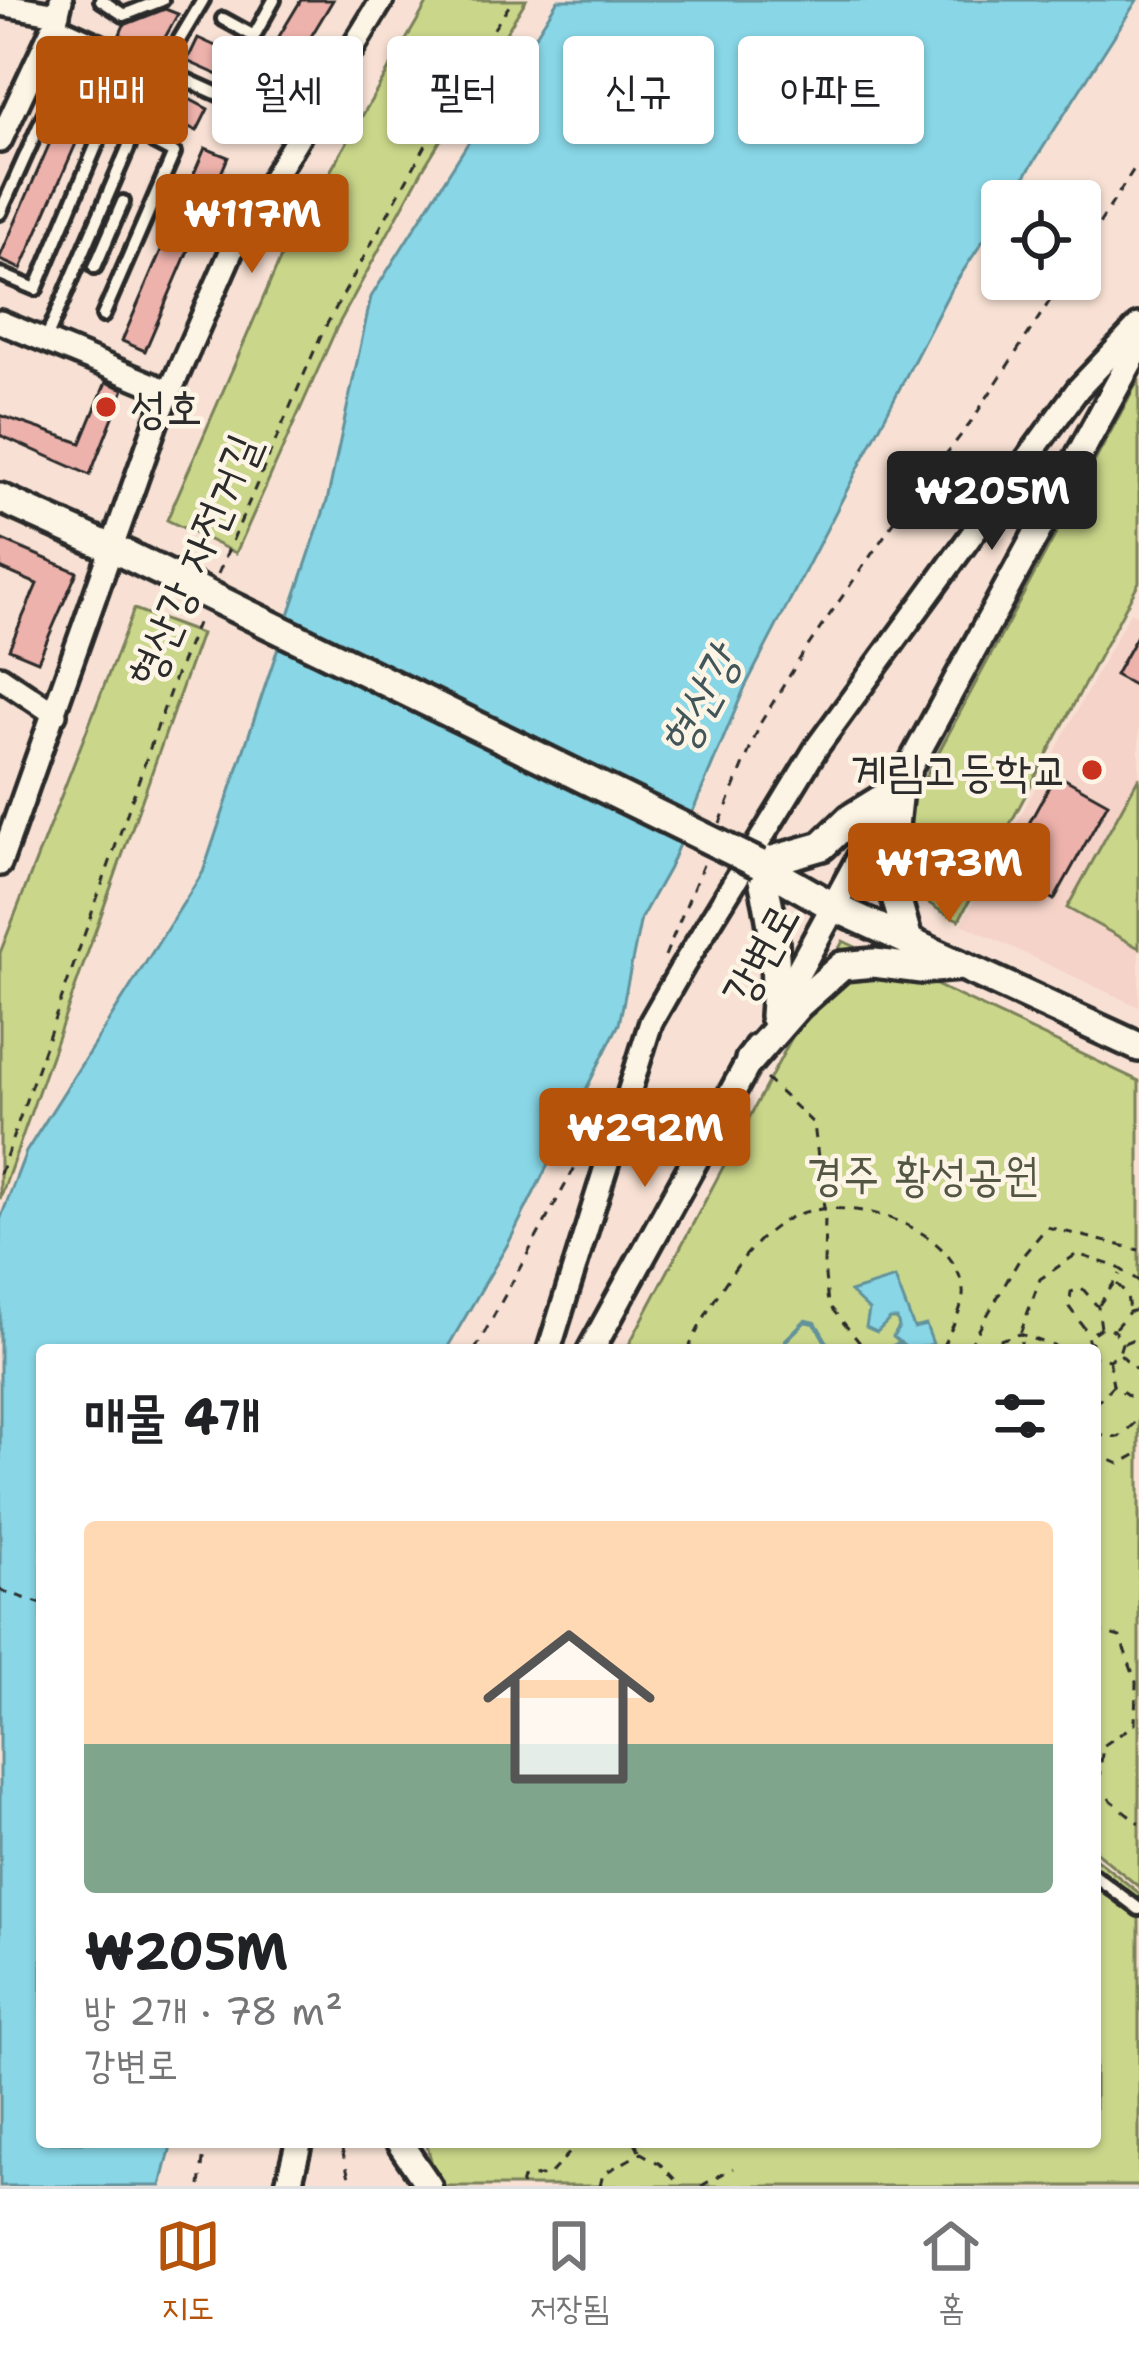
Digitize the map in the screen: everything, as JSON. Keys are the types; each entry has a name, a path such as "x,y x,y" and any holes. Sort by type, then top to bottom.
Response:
{"main road":[{"path":"0,498 122,552 759,864 834,907 1139,1047"},
{"path":"759,864 822,846 850,818 898,789"},
{"path":"898,789 889,872 908,940"},
{"path":"759,864 776,937 774,1016"},
{"path":"748,1064 798,1005 842,966 964,966"}],"street":[{"path":"360,36 382,0"},
{"path":"0,4 58,12 0,141"},
{"path":"0,864 122,552 170,392 239,233 295,144"},
{"path":"0,322 170,392"},
{"path":"551,1344 652,1022 683,966 817,747 1078,389 1139,325"},
{"name":"강변로","path":"594,1344 1139,345"},
{"path":"0,677 55,714"},
{"path":"0,694 55,714"},
{"path":"288,2186 298,2148"},
{"path":"403,2148 429,2186"}],"lane":[{"path":"101,0 124,15 162,0"},
{"path":"182,36 203,0"},
{"path":"223,19 254,36 274,0"},
{"path":"58,12 102,36"},
{"path":"0,213 69,59 106,75 110,113 36,289 0,274"},
{"path":"45,340 130,144"},
{"path":"103,316 174,153 156,144"},
{"path":"92,160 118,171"},
{"path":"107,195 148,213"},
{"path":"95,267 123,202"},
{"path":"1101,1880 1139,1909"}],"path":[{"name":"형산강 자전거길","path":"217,576 322,333 473,60 513,0"},
{"path":"1101,221 1139,161"},
{"path":"718,826 761,722 803,652 905,506 969,425 1050,300"},
{"name":"형산강 자전거길","path":"0,1174 173,680 200,618"},
{"path":"659,971 710,847"},
{"path":"748,1064 814,1124 829,1304 860,1344"},
{"path":"479,1344 600,1121"},
{"path":"692,1344 750,1247 795,1215 824,1210 869,1211 934,1239 953,1259 964,1294 943,1344"},
{"path":"970,1344 1019,1260 1047,1228 1139,1250"},
{"path":"1021,1344 1020,1334 1040,1279 1076,1254 1139,1281"},
{"path":"1102,1328 1099,1306 1121,1270"},
{"path":"1116,1282 1127,1294 1129,1312"},
{"path":"1089,1342 1069,1307 1071,1292 1082,1288 1099,1306"},
{"path":"1114,1330 1129,1312 1139,1310"},
{"path":"1089,1342 1102,1328 1114,1330 1122,1343"},
{"path":"987,1344 1020,1334 1046,1344"},
{"path":"1101,1358 1109,1360 1122,1343 1139,1336"},
{"path":"1080,1344 1089,1342"},
{"path":"1109,1360 1113,1385 1129,1396 1138,1389 1139,1372 1118,1353"},
{"path":"1101,1398 1113,1385"},
{"path":"1101,1436 1119,1437 1139,1419"},
{"path":"1101,1456 1119,1464 1139,1453"},
{"path":"0,1590 36,1602"},
{"path":"1101,1632 1120,1637 1136,1682 1135,1724 1103,1746 1101,1758"},
{"path":"1101,1791 1139,1823"},
{"path":"200,2186 204,2148"},
{"path":"521,2186 523,2179 550,2174 574,2148"},
{"path":"638,2148 680,2186"},
{"path":"342,2150 350,2181 356,2186"},
{"path":"600,2186 603,2174 641,2153"},
{"path":"701,2186 733,2168"}],"shaded area":[{"name":"계림고등학교","path":"1130,612 1139,617 1139,1007 962,924"}],"green space":[{"path":"429,0 526,0 504,36 408,36"},
{"path":"387,73 387,144 438,144 337,327 236,553 167,520 282,255 346,144 363,144 363,114"},
{"path":"1139,379 1139,582 959,920 929,903 912,884 899,826"},
{"path":"134,609 201,634 0,1199 0,953"},
{"path":"1139,777 1139,948 1067,908"},
{"name":"경주 황성공원","path":"843,941 1139,1081 1139,1887 1101,1856 1101,1344 629,1344"},
{"path":"1101,1863 1139,1893 1139,2186 438,2186 428,2148 1101,2148"}],"water":[{"name":"형산강","path":"558,0 1137,0 1022,180 981,180 981,244 950,291 745,687 669,868 641,918 619,1024 509,1242 450,1344 36,1344 36,2148 170,2148 161,2186 0,2186 0,1220 26,1152 203,872 327,501 371,297 467,144 539,144 539,36 535,36"},
{"path":"895,1278 914,1328 926,1325 933,1344 902,1344 893,1337 899,1327 897,1319 890,1319 877,1332 866,1327 869,1310 850,1292"}],"building":[{"path":"301,0 333,0 311,36 279,36"},
{"path":"165,9 178,14 166,36 124,36 120,34 124,25"},
{"path":"198,38 212,44 212,72 188,59"},
{"path":"188,99 208,109 197,131 188,126"},
{"path":"49,144 76,144 21,269 0,257"},
{"path":"205,148 228,157 145,351 122,341"},
{"name":"성호","path":"106,382 124,389 90,475 0,435 0,415 81,443"},
{"path":"0,539 77,572 38,661 9,649 37,584 0,568"},
{"path":"1139,632 1139,688 1115,675"},
{"path":"1056,774 1108,803 1054,900 1003,871"}],"waterway":[{"path":"786,1340 805,1321 815,1323 827,1344"}],"place":[{"name":"성호","path":"106,407"},
{"name":"계림고등학교","path":"1092,770"}]}
